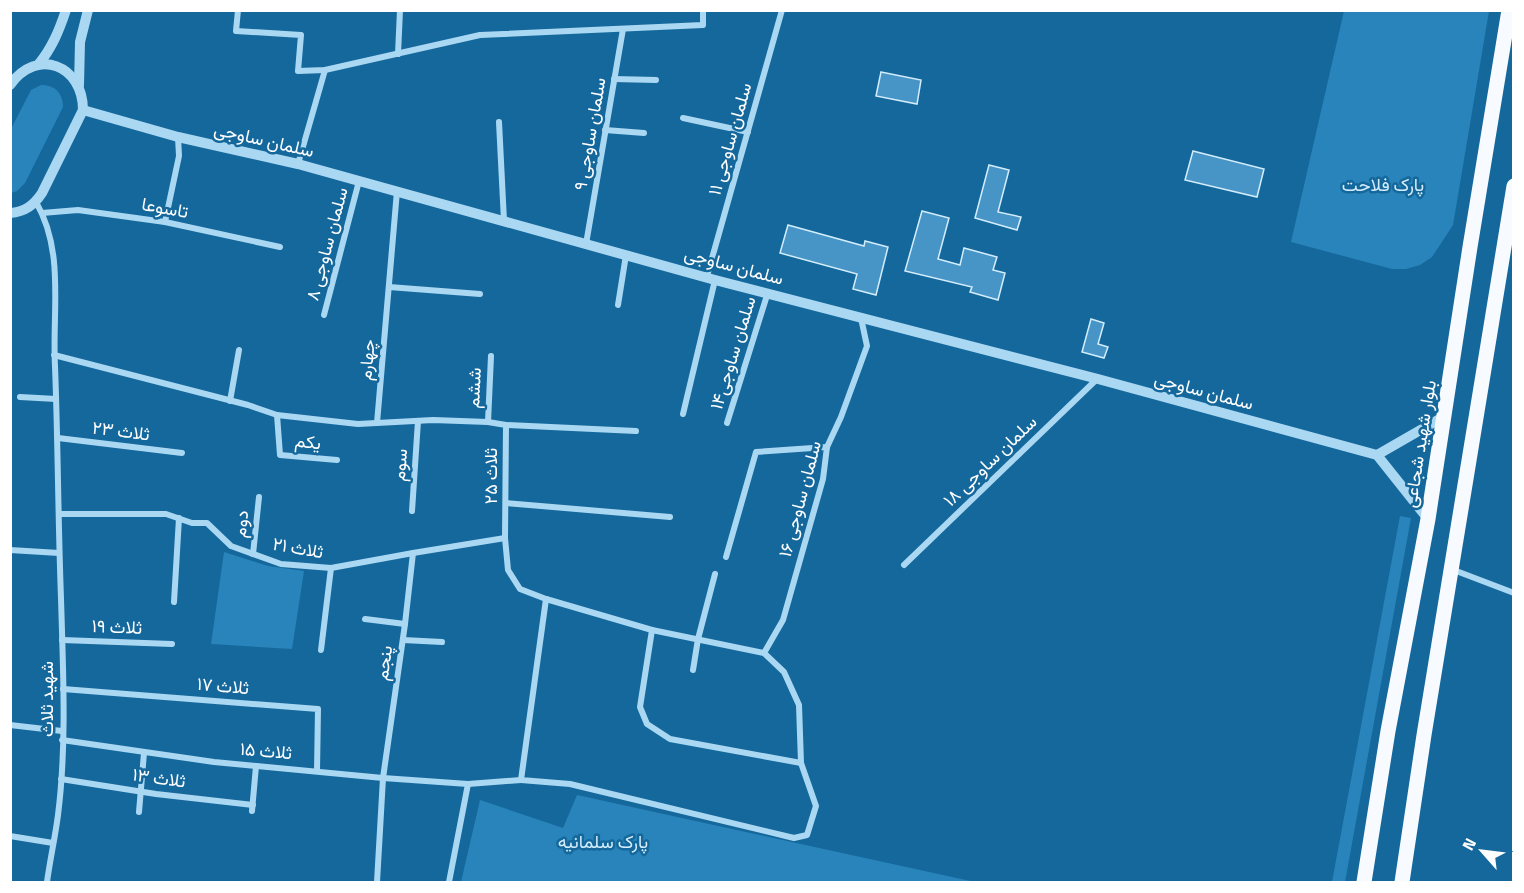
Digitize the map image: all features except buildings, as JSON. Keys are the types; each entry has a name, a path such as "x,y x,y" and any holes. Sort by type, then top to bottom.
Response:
{"main road":[{"name":"بلوار شهید شجاعی","path":"1364,882 1428,519 1509,10"},
{"path":"1402,882 1514,186"}],"street":[{"path":"38,65 50,50 66,10"},
{"path":"79,86 80,42 88,10"},
{"path":"238,10 236,31 301,35 298,71 326,70 480,35 703,26 704,10"},
{"path":"398,54 400,10"},
{"name":"سلمان ساوجی ۱۱","path":"683,414 711,278 747,132 782,10"},
{"name":"سلمان ساوجی ۹","path":"586,244 623,29"},
{"path":"12,216 36,202 83,110 83,97 79,86 72,76 62,69 50,65 38,65 27,69 13,79"},
{"path":"298,164 326,70"},
{"path":"614,78 656,80"},
{"name":"سلمان ساوجی","path":"83,110 178,137 298,164 711,278 1377,455"},
{"path":"683,118 747,132"},
{"path":"499,122 504,222"},
{"path":"606,130 644,133"},
{"path":"165,222 179,156 178,137"},
{"name":"سلمان ساوجی ۸","path":"324,315 359,182"},
{"name":"چهارم","path":"377,423 397,191"},
{"name":"شهید ثلاث","path":"36,202 42,213 55,257 54,356 63,688 58,816 47,882"},
{"name":"تاسوعا","path":"42,213 78,210 165,222 280,247"},
{"path":"618,305 626,254"},
{"path":"389,287 480,294"},
{"name":"سلمان ساوجی۱۴","path":"727,423 768,292"},
{"name":"سلمان ساوجی ۱۶","path":"764,653 783,620 823,478 827,447 841,417 867,346 861,318"},
{"path":"230,401 239,350"},
{"name":"ثلاث ۲۵","path":"54,356 277,415 358,424 418,421 488,422 506,425 505,538 508,570 520,589 546,599 652,630 764,653"},
{"name":"ششم","path":"488,422 491,356"},
{"name":"سلمان ساوجی ۱۸","path":"904,565 1098,379"},
{"path":"20,397 56,399"},
{"name":"یکم","path":"277,415 280,455 337,460"},
{"path":"1428,519 1377,455 1443,417"},
{"name":"سوم","path":"412,511 418,421"},
{"path":"506,425 636,431"},
{"name":"ثلاث ۲۳","path":"58,438 182,453"},
{"path":"726,557 756,452 827,447"},
{"name":"دوم","path":"253,554 259,497"},
{"path":"506,503 670,518"},
{"name":"ثلاث ۲۱","path":"59,514 166,514 207,524 231,546 281,564 331,568 505,538"},
{"path":"174,602 179,518"},
{"path":"10,550 59,553"},
{"name":"پنجم","path":"377,882 383,778 413,553"},
{"path":"321,650 331,568"},
{"path":"1451,569 1514,593"},
{"path":"693,670 698,639 715,574"},
{"path":"521,780 546,599"},
{"path":"365,619 405,624"},
{"path":"652,630 640,707 647,724 670,739 801,763 800,719 795,693 784,672 764,653"},
{"name":"ثلاث ۱۹","path":"62,640 172,644"},
{"path":"403,640 442,642"},
{"name":"ثلاث ۱۷","path":"63,688 318,709 317,771"},
{"path":"10,725 63,731"},
{"name":"ثلاث ۱۵","path":"62,740 144,753 383,778 468,784 521,780 570,784 794,838 807,835 816,806 801,763"},
{"path":"139,812 144,753"},
{"name":"ثلاث ۱۳","path":"61,779 252,808 256,766"},
{"path":"449,882 468,784"},
{"path":"10,836 53,843"}],"green space":[{"name":"پارک فلاحت","path":"1344,11 1489,11 1453,225 1432,257 1420,265 1406,269 1392,269 1291,242"},
{"path":"41,85 50,86 60,94 63,107 25,183 17,191 11,193 11,129 31,90"},
{"path":"1400,516 1411,518 1345,882 1332,882"},
{"path":"224,552 268,566 304,571 292,649 211,644"},
{"name":"پارک سلمانیه","path":"577,795 975,882 461,882 480,800 563,828"}]}
